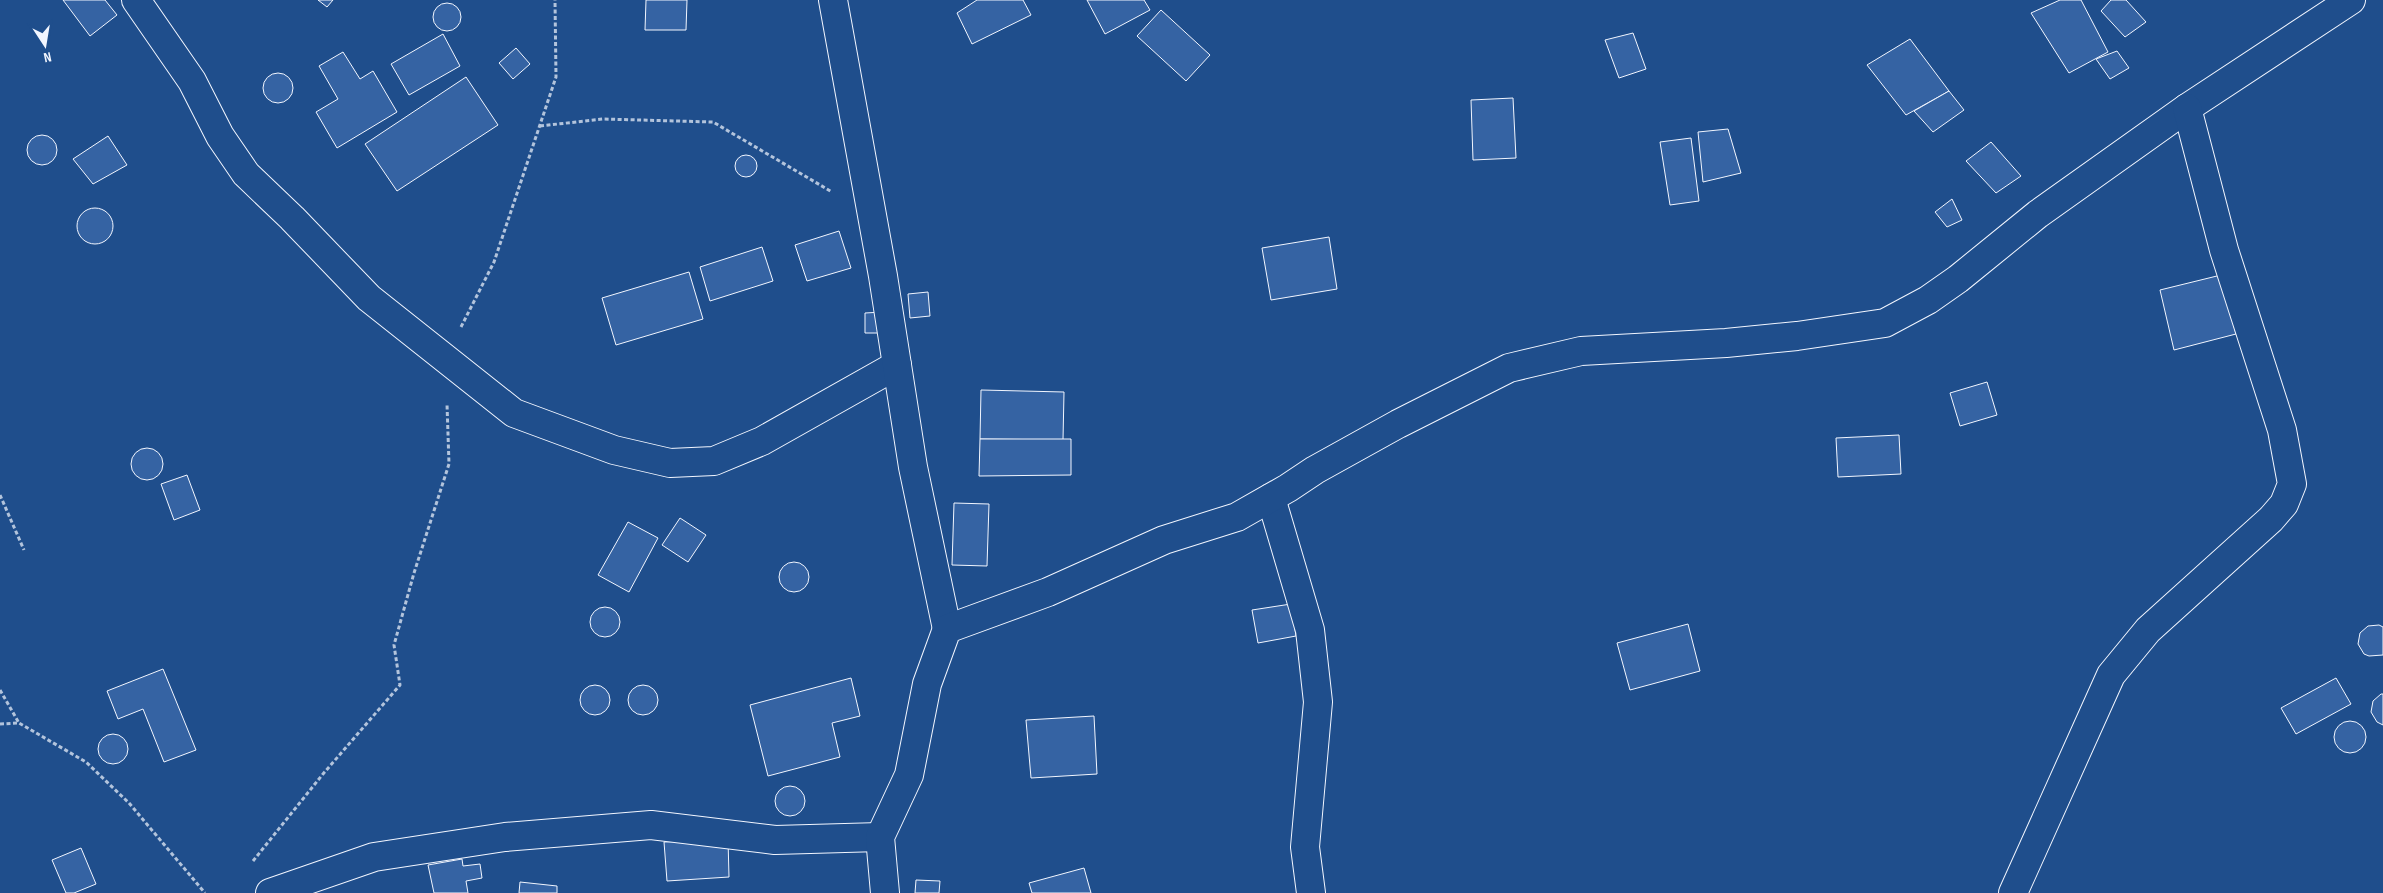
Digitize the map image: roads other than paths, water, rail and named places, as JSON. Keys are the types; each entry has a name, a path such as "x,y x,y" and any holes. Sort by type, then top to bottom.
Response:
{"street":[{"path":"136,0 192,81 220,136 246,174 292,218 369,298 514,413 614,450 670,462 714,461 762,441 897,365"},
{"path":"833,0 871,212 913,467 947,629 926,684 910,775 880,838 885,893"},
{"path":"947,629 1048,592 1164,540 1237,517 1315,470 1509,368 1581,350 1726,343 1797,336 1885,323 1928,300 1958,279 2038,214 2188,108 2352,0"},
{"path":"2013,893 2111,675 2148,630 2271,519 2284,504 2292,484 2282,430 2224,250 2188,108"},
{"path":"1271,498 1310,630 1318,702 1305,847 1311,893"},
{"path":"270,893 374,857 505,838 651,825 775,840 880,838"}]}
